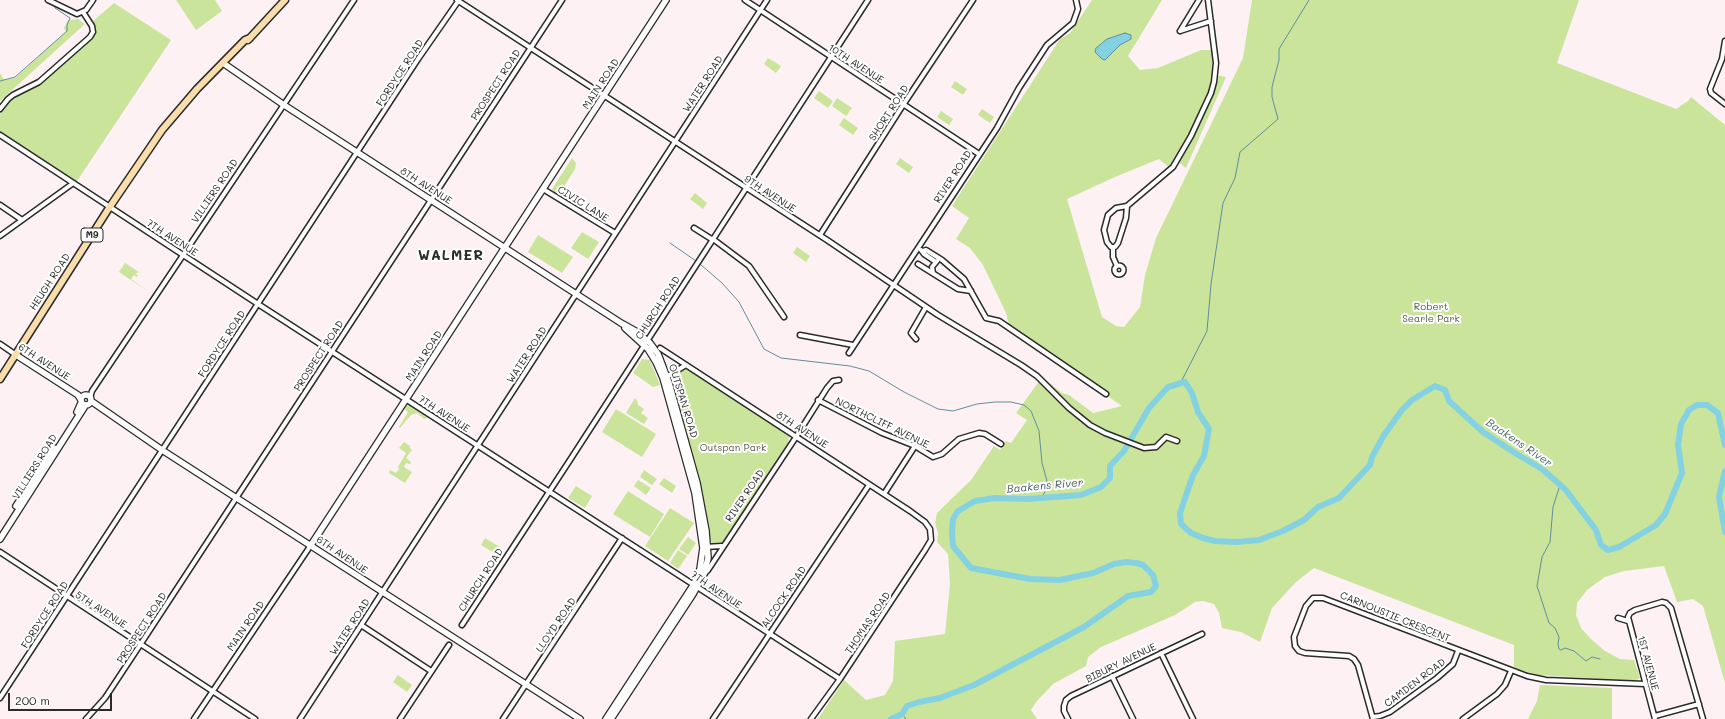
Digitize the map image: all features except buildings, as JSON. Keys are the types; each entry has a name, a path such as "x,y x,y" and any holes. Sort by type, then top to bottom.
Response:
{"main road":[{"name":"HEUGH ROAD","path":"0,379 109,208 158,137 224,64 285,0"}],"street":[{"path":"48,0 73,13 83,12 93,0"},
{"name":"VILLIERS ROAD","path":"0,532 86,399 354,0"},
{"name":"9TH AVENUE","path":"458,0 820,235 952,324 994,347 1031,372 1069,408 1096,429 1150,449 1156,447 1166,437 1177,441"},
{"name":"FORDYCE ROAD","path":"0,698 458,0"},
{"name":"PROSPECT ROAD","path":"86,719 105,698 562,0"},
{"name":"MAIN ROAD","path":"194,719 311,545 666,0"},
{"name":"10TH AVENUE","path":"745,0 979,154"},
{"name":"WATER ROAD","path":"300,719 767,0"},
{"name":"CHURCH ROAD","path":"462,624 868,0"},
{"name":"SHORT ROAD","path":"820,235 903,105 973,0"},
{"name":"RIVER ROAD","path":"849,352 997,128 1019,88 1047,45 1056,36 1071,26 1076,16 1078,7 1076,0"},
{"path":"1199,0 1180,31 1211,21"},
{"path":"1113,248 1109,246 1105,236 1105,222 1108,215 1119,207 1127,206 1173,167 1191,136 1213,86 1216,72 1215,50 1208,0"},
{"path":"0,109 13,95 40,82 90,37 93,32 92,26 83,12"},
{"path":"1725,41 1724,60 1710,90 1712,94 1725,104"},
{"name":"8TH AVENUE","path":"224,64 576,295 637,332 646,342"},
{"name":"7TH AVENUE","path":"0,135 109,208 840,679"},
{"path":"0,236 72,184"},
{"name":"CIVIC LANE","path":"543,189 615,233"},
{"path":"0,205 22,220"},
{"path":"1113,248 1118,244 1120,238 1126,218 1127,206"},
{"path":"694,228 713,239 750,266 784,317"},
{"path":"918,248 936,262"},
{"path":"1113,248 1113,257 1117,266"},
{"path":"923,251 926,250 942,260 964,279 986,318 999,321 1106,394"},
{"path":"933,274 932,267 936,262 942,260"},
{"path":"918,264 958,289 970,290"},
{"path":"916,339 911,333 926,307"},
{"path":"800,335 853,345"},
{"name":"OUTSPAN ROAD","path":"646,342 658,354 698,487 708,558 704,574 695,586"},
{"name":"6TH AVENUE","path":"0,344 311,545 382,593 580,719"},
{"name":"8TH AVENUE","path":"660,348 926,522 931,532"},
{"path":"665,377 686,365"},
{"name":"RIVER ROAD","path":"704,574 796,437 818,400 830,383 839,380"},
{"name":"VILLIERS ROAD","path":"0,539 86,399"},
{"name":"NORTHCLIFF AVENUE","path":"818,400 882,433 915,446 932,457 942,454 959,439 981,433 986,434 1001,444"},
{"path":"790,433 790,445"},
{"path":"884,494 915,446"},
{"name":"ALCOCK ROAD","path":"713,719 869,484"},
{"name":"THOMAS ROAD","path":"811,719 840,679 925,550 931,540 931,532"},
{"name":"LLOYD ROAD","path":"502,719 622,538"},
{"path":"706,547 722,546"},
{"name":"OUTSPAN ROAD","path":"695,586 706,547"},
{"name":"5TH AVENUE","path":"0,552 255,719"},
{"path":"611,719 695,586"},
{"name":"CARNOUSTIE CRESCENT","path":"1373,718 1359,668 1354,659 1349,656 1306,653 1300,651 1295,646 1294,637 1306,606 1315,597 1323,598 1511,672 1546,680 1645,684"},
{"path":"1618,618 1628,621 1630,613 1658,602 1669,606 1703,719"},
{"name":"1ST AVENUE","path":"1628,621 1655,718"},
{"path":"361,625 431,671"},
{"name":"BIBURY AVENUE","path":"1068,719 1064,708 1067,699 1112,676 1202,634"},
{"path":"400,719 449,645"},
{"name":"CAMDEN ROAD","path":"1373,718 1390,712 1438,678 1453,664 1458,651"},
{"path":"1161,653 1193,719"},
{"path":"1463,719 1497,694 1505,685 1511,672"},
{"path":"606,719 638,675"},
{"path":"1112,676 1133,719"},
{"path":"1655,718 1699,704"}],"green space":[{"path":"176,0 215,0 222,11 196,30"},
{"name":"Robert Searle Park","path":"1092,0 1162,0 1128,56 1140,70 1158,68 1201,50 1215,50 1215,75 1226,77 1186,168 1177,161 1171,169 1159,159 1067,199 1102,317 1116,326 1124,327 1140,307 1145,275 1156,238 1243,58 1252,0 1579,0 1557,63 1676,109 1688,101 1691,97 1725,125 1725,683 1703,606 1693,599 1677,602 1664,566 1624,571 1605,577 1587,590 1577,603 1576,615 1581,628 1591,639 1605,651 1620,659 1634,660 1640,678 1635,681 1539,675 1524,671 1514,667 1514,645 1314,568 1296,582 1272,608 1260,642 1241,632 1222,628 1219,613 1214,604 1203,601 1195,602 1175,615 1101,647 1088,657 1086,666 1053,684 1037,701 1031,710 1037,719 818,719 844,680 866,700 885,695 893,681 895,641 945,634 950,584 948,554 937,542 938,533 935,523 937,513 971,480 994,446 1000,450 1006,441 1011,443 1027,420 1016,413 1040,380 1047,381 1062,393 1069,395 1093,413 1122,406 1010,329 1006,313 983,265 970,248 956,239 969,218 952,206 1060,39 1070,33"},
{"path":"114,3 171,40 75,184 0,133 0,114 17,95 37,87 84,46 94,36 95,29 93,21"},
{"path":"78,19 85,24 0,101 0,73 4,80 15,78 66,32 64,28 68,20"},
{"path":"768,58 781,66 776,73 764,64"},
{"path":"955,81 967,89 963,95 951,87"},
{"path":"819,91 833,101 828,108 814,98"},
{"path":"837,98 852,108 846,116 832,106"},
{"path":"982,109 994,117 990,123 978,115"},
{"path":"941,111 953,119 949,125 937,117"},
{"path":"844,118 858,128 853,135 839,125"},
{"path":"572,158 576,163 575,169 561,191 555,193 552,189"},
{"path":"900,158 913,167 909,173 896,164"},
{"path":"695,193 707,203 703,209 690,199"},
{"path":"582,232 599,242 588,259 571,248"},
{"path":"538,235 573,257 562,273 528,252"},
{"path":"797,247 810,256 806,262 793,253"},
{"path":"125,263 139,272 135,274 138,275 137,277 134,275 131,279 149,292 119,272"},
{"path":"642,359 650,360 660,385 653,387 633,373"},
{"name":"Outspan Park","path":"682,369 690,370 789,436 788,443 722,544 714,545 710,541 700,484 671,380 672,376"},
{"path":"635,398 638,405 644,409 641,413 648,418 644,424 626,413"},
{"path":"407,405 415,407 417,411 428,417 424,419 417,413 411,415 400,428 399,427 408,412 403,408"},
{"path":"616,409 656,434 642,457 602,432"},
{"path":"404,442 410,446 412,450 406,458 411,462 410,464 406,463 404,467 412,472 405,483 389,473 390,470 396,473 399,469 398,467 406,453 399,448"},
{"path":"644,470 657,479 652,485 640,477"},
{"path":"664,478 676,486 672,493 659,484"},
{"path":"638,480 651,488 646,495 634,486"},
{"path":"576,486 592,496 585,508 568,498"},
{"path":"628,491 664,514 650,537 613,514"},
{"path":"670,508 694,523 668,561 645,546"},
{"path":"688,537 696,543 688,555 679,549"},
{"path":"485,538 500,547 496,554 481,545"},
{"path":"678,550 687,556 678,569 670,563"},
{"path":"398,675 412,685 407,692 393,682"},
{"path":"1540,685 1612,688 1612,719 1528,719 1537,701"}],"water":[{"path":"1125,33 1131,35 1131,39 1120,45 1105,60 1095,52 1096,48 1107,39"}],"waterway":[{"path":"1180,384 1207,331 1211,284 1223,203 1235,178 1240,152 1278,119 1272,97 1272,87 1279,60 1279,49 1309,0"},
{"path":"0,81 15,77 67,31 67,25 70,18 55,8 55,6"},
{"path":"670,243 696,261"},
{"path":"700,264 722,283 739,302 764,349 781,358 850,366 869,371 904,392 938,409 953,411 977,404 995,402 1011,402 1024,405 1031,411 1039,431 1042,463 1047,481 1046,489 1042,498"},
{"name":"Baakens River","path":"891,719 902,714 907,706 940,698 974,685 1084,627 1128,596 1151,592 1156,586 1153,575 1143,565 1136,563 1126,562 1114,564 1093,573 1060,580 1030,579 971,568 953,546 953,519 958,511 975,501 995,498 1027,499 1081,495 1101,487 1110,478 1110,466 1124,451 1149,408 1168,387 1185,382 1192,393 1198,412 1209,429 1204,456 1193,475 1180,513 1181,524 1191,533 1215,541 1236,542 1259,540 1283,531 1304,520 1318,507 1339,498 1370,465 1372,457 1384,435 1402,410 1412,400 1435,386 1445,390 1449,401 1483,432 1542,469 1565,489 1596,530 1601,545 1608,550 1619,547 1656,525 1665,514 1682,473 1678,445 1681,424 1689,410 1697,405 1707,405 1718,413 1725,445"},
{"name":"Baakens River","path":"1725,471 1719,497 1725,532"},
{"path":"1560,485 1553,507 1550,542 1542,557 1537,586 1549,623 1555,628 1559,637 1559,649 1561,650 1565,648 1574,651 1586,661 1592,657 1600,659"},
{"name":"Baakens River","path":"902,714 906,719"}],"district":[{"name":"WALMER","path":"451,256"}]}
